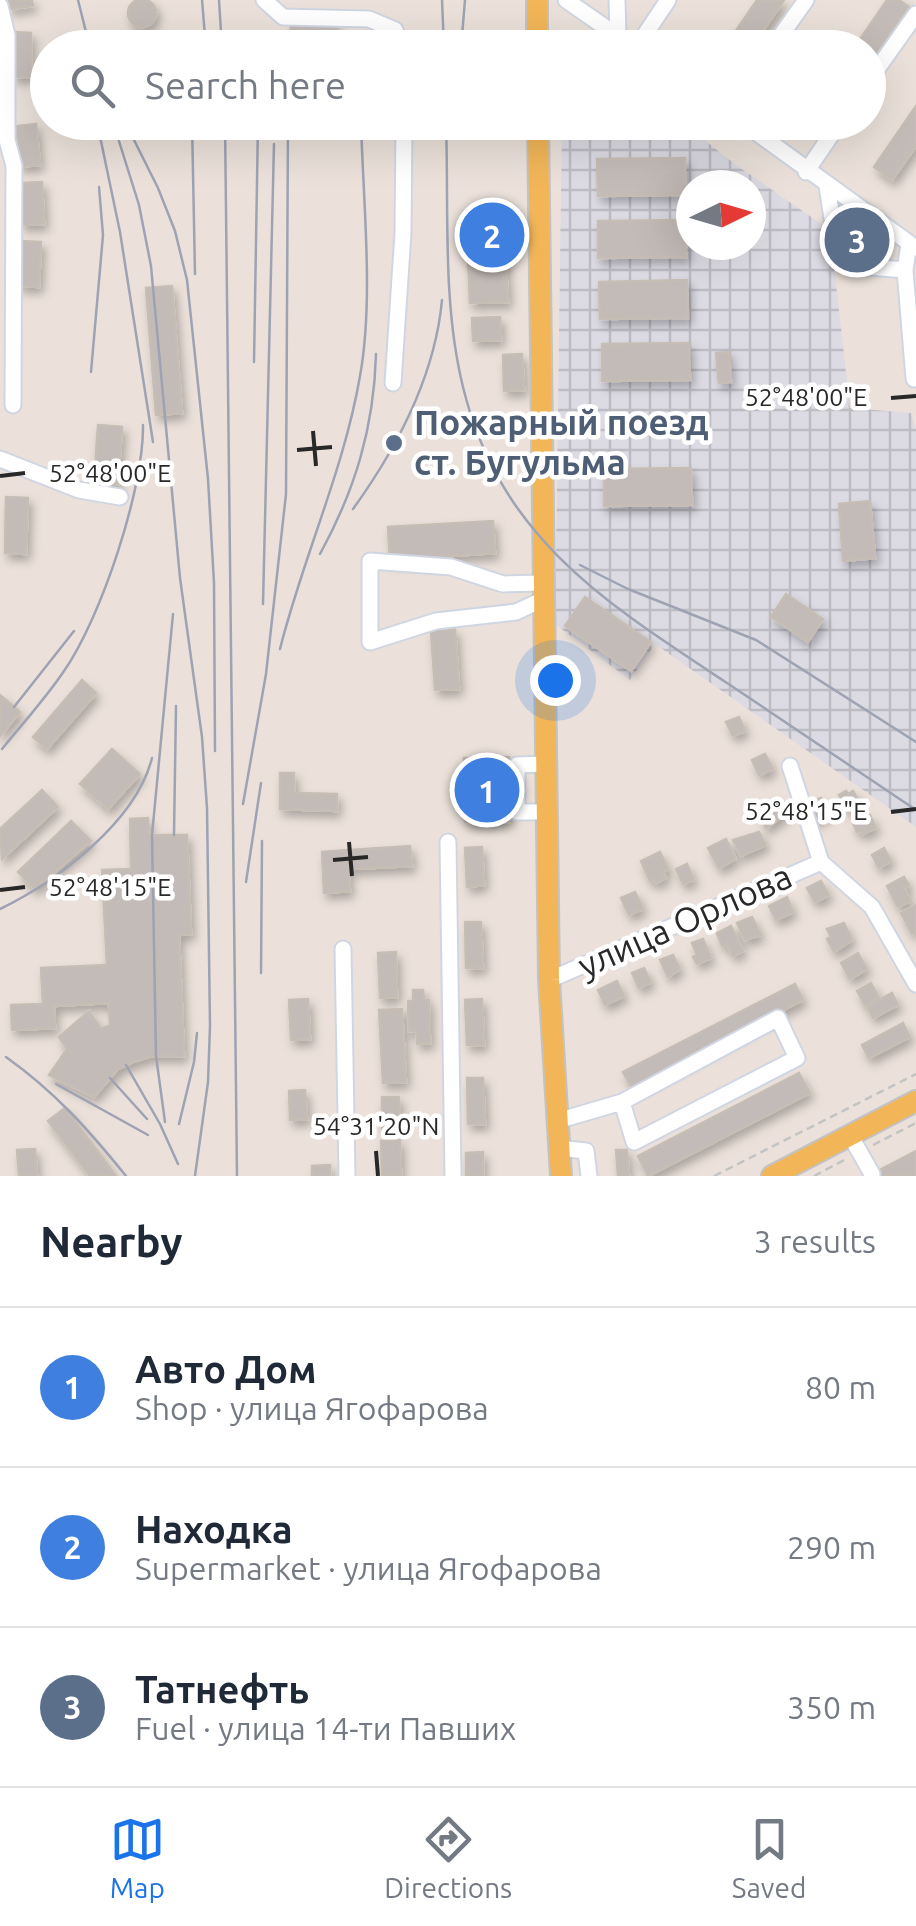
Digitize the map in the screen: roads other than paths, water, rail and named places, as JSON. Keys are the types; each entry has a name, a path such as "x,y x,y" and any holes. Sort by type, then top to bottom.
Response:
{"main road":[{"path":"537,0 537,30"},
{"path":"538,140 549,980 560,1176"},
{"path":"772,1176 916,1100"}],"street":[{"path":"264,0 283,17 369,19 395,30"},
{"path":"566,0 609,30"},
{"path":"618,0 618,30"},
{"path":"648,30 668,0"},
{"path":"785,30 806,0"},
{"path":"1,14 7,36 7,140 14,166 13,405"},
{"path":"886,56 916,14"},
{"path":"393,383 403,233 404,140"},
{"path":"765,140 913,246 905,270 914,379"},
{"path":"806,172 828,140"},
{"path":"827,186 836,244 869,267 905,270"},
{"path":"0,458 80,490 120,497"},
{"path":"370,561 451,567 542,592 516,612 436,622 370,642 370,561"},
{"path":"545,764 517,765 517,812 546,812"},
{"path":"790,766 820,862 872,907 916,984"},
{"path":"448,842 452,1176"},
{"name":"улица Орлова","path":"549,980 820,862"},
{"path":"343,949 347,1176"},
{"path":"557,1121 622,1102 778,1018 798,1058 634,1142 622,1102"},
{"path":"850,1135 872,1174"},
{"path":"558,1148 586,1151 589,1176"}],"railway":[{"path":"78,0 86,30"},
{"path":"202,0 204,30"},
{"path":"219,0 221,30"},
{"path":"442,0 443,30"},
{"path":"462,30 465,0"},
{"path":"101,140 120,232 153,442"},
{"path":"119,140 139,205 151,266 180,578 202,737 207,808 210,1026 208,1082 195,1176"},
{"path":"134,140 175,231 187,280 208,479 214,583 215,751"},
{"path":"192,140 195,274"},
{"path":"225,140 237,1176"},
{"path":"254,362 258,140"},
{"path":"243,804 266,674 286,494 288,140"},
{"path":"280,649 344,445 360,376 367,283 362,140"},
{"path":"446,140 449,289 463,387 480,440 503,486 531,526 564,562 640,624 916,810"},
{"path":"263,604 274,144"},
{"path":"91,372 103,235 99,187"},
{"path":"353,509 411,410 431,356 442,300"},
{"path":"320,554 360,458 367,433 376,354"},
{"path":"2,749 64,671 106,587 136,483 143,425"},
{"path":"580,565 628,589 756,640 916,742"},
{"path":"165,1122 156,1056 152,835 173,614"},
{"path":"14,707 74,631"},
{"path":"174,835 176,706"},
{"path":"0,909 45,883 112,827 143,782 152,758"},
{"path":"246,882 261,783"},
{"path":"261,973 262,841"},
{"path":"179,1124 197,1033"},
{"path":"6,1057 70,1112 126,1176"},
{"path":"126,1065 178,1164"},
{"path":"110,1078 147,1119"},
{"path":"56,1084 148,1135"}],"place":[{"name":"Находка","path":"492,235"},
{"name":"Татнефть","path":"857,240"},
{"name":"Пожарный поезд ст. Бугульма","path":"394,443"},
{"name":"Авто Дом","path":"487,790"}]}
